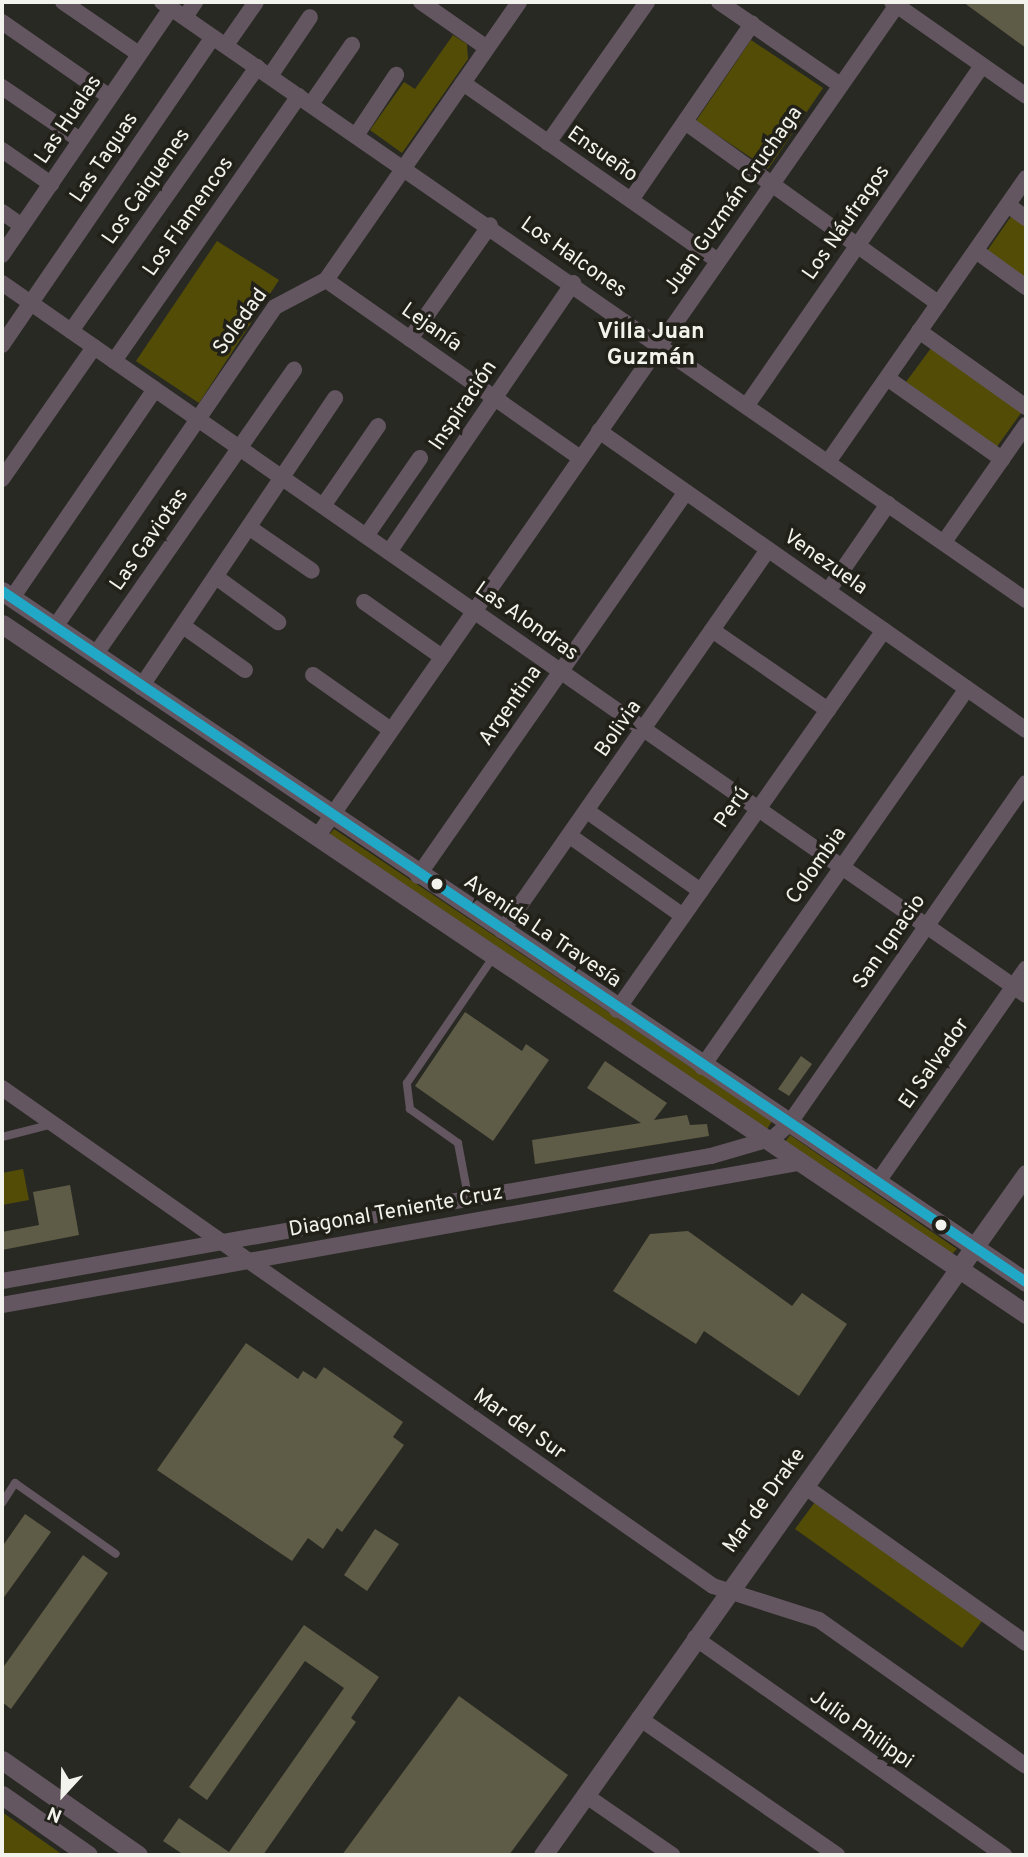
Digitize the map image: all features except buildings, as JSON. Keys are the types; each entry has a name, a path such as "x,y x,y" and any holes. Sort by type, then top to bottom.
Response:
{"street":[{"path":"63,2 139,54"},
{"name":"Las Hualas","path":"2,255 139,54 173,9 195,2"},
{"name":"Las Taguas","path":"2,345 220,41 256,2"},
{"path":"421,2 487,48"},
{"path":"326,280 519,2"},
{"path":"548,143 647,2"},
{"path":"719,2 840,85"},
{"path":"896,3 1026,96"},
{"name":"Juan Guzmán Cruchaga","path":"317,837 896,3"},
{"name":"Los Halcones","path":"173,9 405,166 1026,600"},
{"name":"Los Caiquenes","path":"71,331 263,71 310,17"},
{"path":"2,22 110,97"},
{"path":"631,200 751,24"},
{"name":"Los Flamencos","path":"114,361 305,100 352,45"},
{"name":"Los Náufragos","path":"747,405 982,65"},
{"path":"357,134 396,75"},
{"name":"Ensueño","path":"463,83 718,261"},
{"path":"2,87 80,140"},
{"path":"685,122 939,304"},
{"path":"2,150 51,184"},
{"path":"828,462 1026,178"},
{"path":"1008,205 1026,218"},
{"path":"2,212 22,226"},
{"path":"410,339 490,225"},
{"path":"976,251 1026,287"},
{"name":"Lejanía","path":"326,280 580,458"},
{"name":"Soledad","path":"55,627 281,300 326,280"},
{"name":"Las Alondras","path":"2,283 1020,990"},
{"name":"Inspiración","path":"389,552 573,284"},
{"path":"919,331 1026,407"},
{"path":"2,480 94,348"},
{"name":"Las Gaviotas","path":"95,655 294,370"},
{"path":"887,378 1002,459"},
{"path":"7,594 155,389"},
{"path":"141,687 335,398"},
{"path":"944,542 1026,425"},
{"path":"323,506 378,426"},
{"name":"Venezuela","path":"599,431 1026,730"},
{"path":"366,536 420,458"},
{"name":"Argentina","path":"418,876 686,492"},
{"path":"828,591 888,504"},
{"path":"250,528 312,572"},
{"name":"Bolivia","path":"502,932 768,549"},
{"path":"216,577 278,622"},
{"name":"Avenida La Travesía","path":"7,594 418,876 1026,1282"},
{"path":"364,602 442,657"},
{"path":"2,624 798,1163 1026,1314"},
{"path":"183,625 245,670"},
{"path":"712,630 828,710"},
{"name":"Perú","path":"617,1010 884,630"},
{"path":"313,675 391,730"},
{"name":"Colombia","path":"702,1066 967,688"},
{"name":"San Ignacio","path":"789,1124 1026,783"},
{"path":"587,811 701,891"},
{"path":"570,836 683,916"},
{"name":"El Salvador","path":"877,1183 1020,990 1026,969"},
{"name":"Mar del Sur","path":"4,1092 54,1124 219,1242 727,1592 819,1620 1026,1766"},
{"name":"Diagonal Teniente Cruz","path":"2,1281 766,1141 789,1124"},
{"name":"Diagonal Teniente Cruz","path":"2,1305 246,1259 798,1163"},
{"name":"Mar de Drake","path":"543,1855 1026,1174"},
{"path":"804,1486 1026,1643"},
{"name":"Julio Philippi","path":"695,1639 1004,1855"},
{"path":"639,1718 837,1855"},
{"path":"2,1760 138,1855"},
{"path":"2,1795 88,1855"},
{"path":"585,1795 672,1855"}],"lane":[{"path":"468,1196 458,1143 410,1109 407,1083 494,956"},
{"path":"2,1137 54,1124"},
{"path":"2,1503 15,1483 116,1554"}],"shaded area":[{"path":"453,35 467,44 468,59 402,153 370,130 404,82 415,89"},
{"path":"751,40 823,88 768,169 696,121"},
{"path":"1012,215 1026,225 1026,280 987,251"},
{"path":"217,241 279,280 199,403 136,361"},
{"path":"937,340 1026,406 996,448 906,382"},
{"path":"334,829 772,1121 766,1131 329,835"},
{"path":"790,1135 957,1249 950,1256 785,1142"},
{"path":"23,1169 29,1200 2,1205 2,1173"},
{"path":"815,1502 982,1621 962,1648 795,1529"},
{"path":"2,1812 63,1855 2,1855"}],"transit line":[{"path":"2,591 1026,1282"}],"district":[{"name":"Villa Juan Guzmán","path":"651,346"}]}
